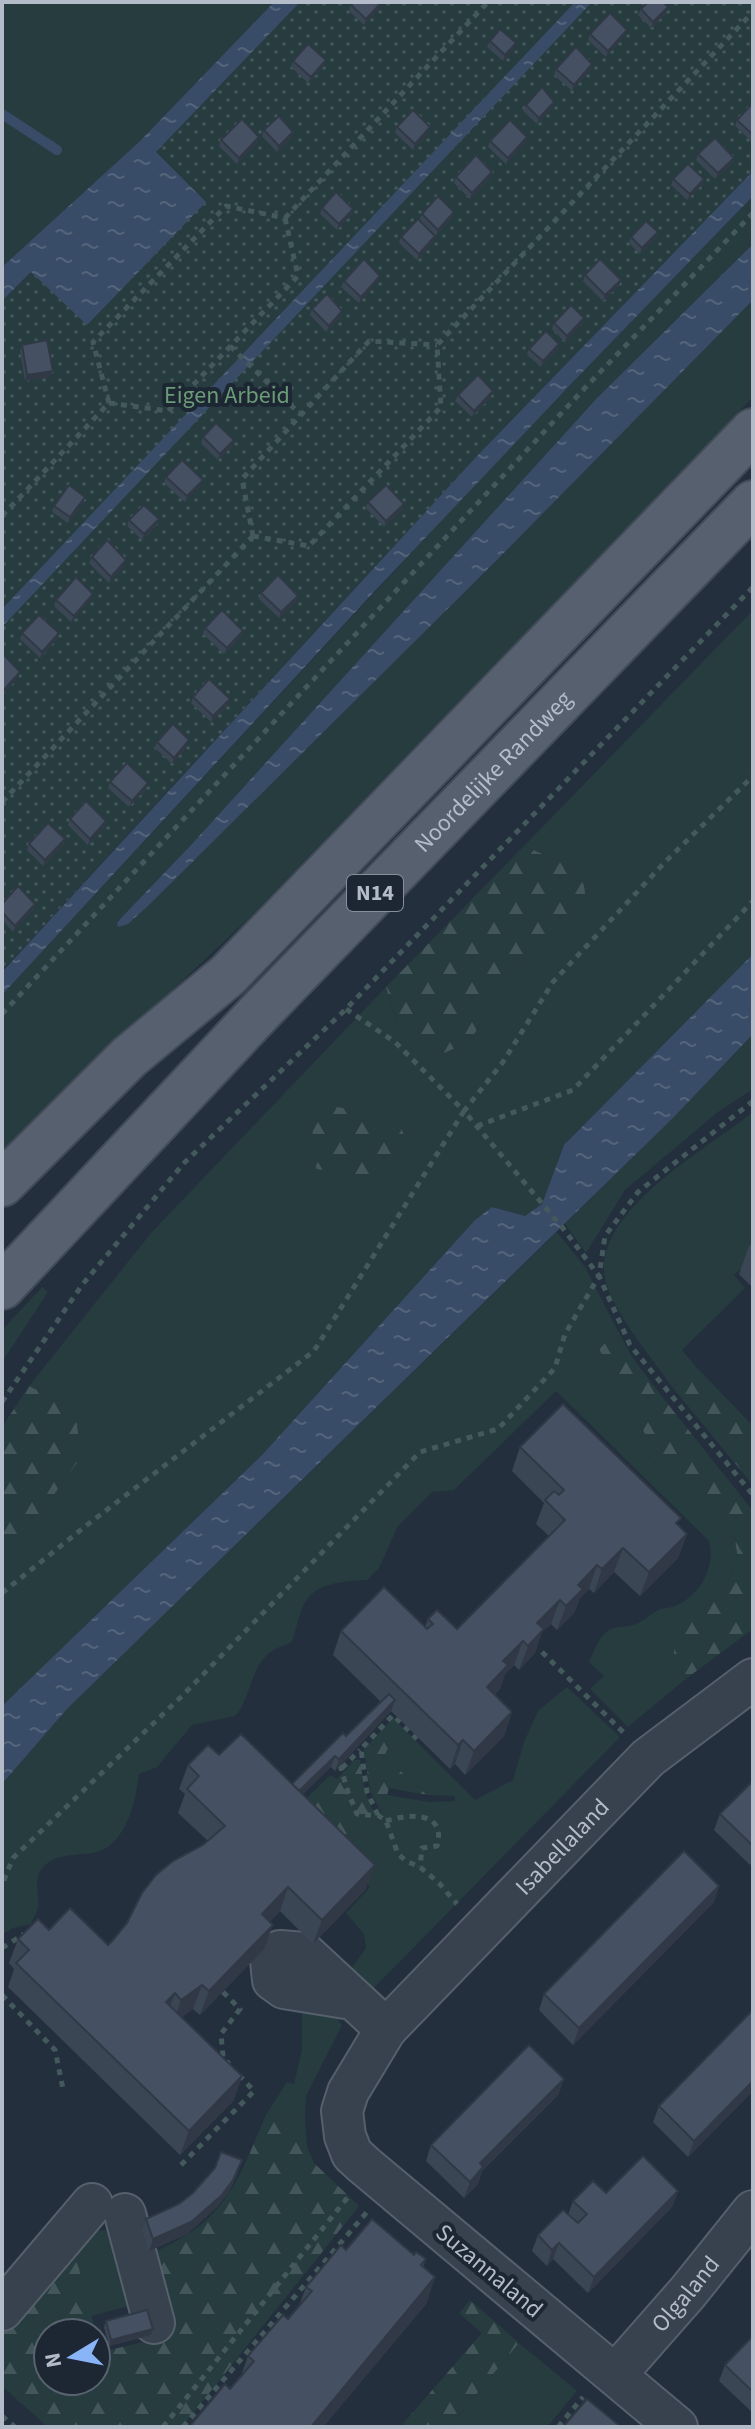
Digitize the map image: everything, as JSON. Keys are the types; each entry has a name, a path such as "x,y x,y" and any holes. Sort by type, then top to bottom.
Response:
{"main road":[{"name":"Noordelijke Randweg","path":"2,1184 129,1057 228,975 753,431"},
{"name":"Noordelijke Randweg","path":"2,1287 257,1015 753,503"}],"street":[{"name":"Isabellaland","path":"348,2092 386,2029 648,1758 753,1679"},
{"path":"352,1999 386,2029"},
{"name":"Suzannaland","path":"348,2092 342,2111 345,2136 352,2154 480,2265 677,2427"},
{"path":"2,2310 108,2209 154,2323"},
{"name":"Olgaland","path":"616,2374 753,2211"}],"path":[{"path":"285,218 488,2"},
{"path":"253,536 309,546 441,407 437,345 753,12"},
{"path":"109,403 93,342 226,206 285,218"},
{"path":"2,1014 582,391 753,213"},
{"path":"109,403 168,411 233,348 298,276 285,218"},
{"path":"253,536 242,479 369,341 437,345"},
{"path":"233,348 301,415"},
{"path":"2,516 109,403"},
{"path":"2,802 253,536"},
{"path":"2,1402 82,1285 184,1163 346,1009 753,587"},
{"path":"2,1593 314,1351 464,1111 503,1062 553,982 666,861 753,776"},
{"path":"477,1126 573,1090 753,901"},
{"path":"346,1009 395,1042 464,1111 562,1227 599,1276 630,1345 753,1495"},
{"path":"2,1885 13,1858 184,1694 420,1452 498,1429 555,1368 565,1334 599,1276 605,1236 638,1192 753,1101"},
{"path":"542,1652 648,1758"},
{"path":"379,1816 357,1814 341,1767 393,1715 417,1739"},
{"path":"361,1749 367,1792 379,1816 386,1821 398,1854 439,1883 482,1931"},
{"path":"386,1821 404,1815 418,1815 435,1827 439,1841 437,1846 422,1848 420,1867"},
{"path":"2,1948 24,1934"},
{"path":"181,2165 254,2091 223,2057 221,2034 240,2009 223,1992"},
{"path":"2,1995 55,2050 63,2089"},
{"path":"163,2427 372,2173"},
{"path":"183,2427 368,2210 363,2199 372,2173"},
{"path":"2,2416 15,2427"}],"green space":[{"path":"2,2 274,2 140,141 2,267"},
{"name":"Eigen Arbeid","path":"300,2 753,2 753,171 477,456 2,971 2,301 156,152"},
{"path":"753,196 753,244 597,398 122,917 118,927 134,919 147,907 499,558 753,300 753,397 249,918 2,1151 2,995 488,470"},
{"path":"753,610 753,954 564,1145 542,1204 525,1217 492,1207 475,1220 262,1455 2,1706 2,1554 14,1550 75,1409 29,1386 151,1233 386,987 397,1023 470,1042 504,980 552,942 582,871 524,846"},
{"path":"524,846 582,871 586,900 552,942 504,980 470,1042 439,1055 397,1023 386,987"},
{"path":"753,1034 753,1089 718,1112 625,1190 586,1253 565,1224"},
{"path":"326,1105 398,1118 409,1150 395,1182 317,1169 312,1157 313,1113"},
{"path":"753,1112 753,1257 734,1275 745,1288 682,1350 697,1368 673,1388 634,1335 609,1292 605,1279 606,1254 616,1230 634,1206 684,1163"},
{"path":"557,1232 585,1267 618,1331 599,1349 645,1434 645,1453 734,1536 738,1558 730,1578 705,1608 674,1661 687,1678 628,1727 590,1689 604,1676 589,1662 605,1633 633,1625 691,1596 708,1572 711,1551 709,1541 556,1391 454,1490 432,1492 398,1526 379,1568 367,1580 328,1585 312,1594 301,1611 291,1643 269,1653 262,1661 235,1716 192,1725 157,1767 139,1774 132,1808 116,1840 97,1852 59,1857 46,1864 37,1879 38,1907 31,1924 13,1928 2,1935 2,1784 67,1709"},
{"path":"42,1287 48,1292 2,1362 2,1330"},
{"path":"618,1331 632,1357 753,1511 753,1629 687,1678 674,1661 674,1637 705,1608 730,1578 738,1558 734,1536 645,1453 645,1434 599,1349"},
{"path":"697,1368 753,1426 753,1485 673,1388"},
{"path":"29,1386 75,1409 81,1457 14,1550 2,1554 2,1427"},
{"path":"567,1687 620,1737 366,1996 346,1976 366,1948 364,1934 346,1913 370,1887 338,1853 378,1821 387,1795 429,1802 455,1801 455,1796 427,1795 383,1755 400,1725 475,1800 513,1780 524,1742 538,1711"},
{"path":"393,1718 400,1725 384,1756 427,1795 389,1788 382,1814 370,1791 364,1750"},
{"path":"354,1760 360,1760 365,1793 378,1821 338,1853 295,1810 330,1775 337,1779"},
{"path":"302,2008 332,2012 342,2025 306,2096 305,2120 266,2115 287,2082 294,2084 302,2050"},
{"path":"266,2115 305,2120 307,2147 314,2163 359,2206 182,2427 48,2427 2,2386 2,2335 73,2246 92,2317 32,2317 32,2397 112,2397 112,2349 169,2336 150,2254 176,2242 212,2214 225,2199 246,2162"},
{"path":"96,2230 122,2231 140,2303 91,2316 73,2246"},
{"path":"470,2300 519,2343 449,2427 400,2427 482,2333 459,2313"},
{"path":"519,2343 577,2391 547,2427 449,2427"}],"water":[{"path":"274,2 300,2 156,152 206,202 87,325 31,272 2,301 2,267 140,141"},
{"path":"575,2 592,2 2,627 2,609"},
{"path":"753,171 753,196 373,593 2,995 2,972 477,456"},
{"path":"753,244 753,300 499,558 147,907 128,924 118,927 117,923 122,917 597,398"},
{"path":"753,954 753,1034 673,1118 67,1709 2,1784 2,1706 262,1455 475,1220 492,1207 525,1216 542,1204 564,1145"}],"building":[{"path":"354,2 381,3 366,19 351,5"},
{"path":"648,2 663,2 668,7 653,22 641,9"},
{"path":"610,13 627,30 608,51 590,34"},
{"path":"500,29 516,43 505,55 490,41"},
{"path":"308,44 326,60 311,77 293,61"},
{"path":"576,47 592,64 574,85 556,69"},
{"path":"542,87 554,102 539,118 526,105"},
{"path":"753,103 753,135 737,120"},
{"path":"413,110 430,127 415,144 397,127"},
{"path":"279,116 293,132 279,146 264,130"},
{"path":"242,119 259,137 239,158 221,140"},
{"path":"510,120 527,137 508,158 490,141"},
{"path":"715,138 734,158 718,173 698,154"},
{"path":"476,155 492,172 472,193 456,177"},
{"path":"688,164 704,179 690,194 673,179"},
{"path":"336,192 353,209 339,224 322,208"},
{"path":"438,196 454,212 438,230 422,214"},
{"path":"418,219 435,236 419,254 401,237"},
{"path":"646,221 658,232 642,248 631,237"},
{"path":"364,259 380,276 361,297 344,281"},
{"path":"600,259 621,280 605,295 585,275"},
{"path":"327,294 342,311 329,326 312,309"},
{"path":"571,305 584,318 567,336 554,323"},
{"path":"546,331 559,344 543,361 529,349"},
{"path":"47,340 53,371 27,375 22,345"},
{"path":"478,375 493,391 474,411 458,395"},
{"path":"216,423 234,440 220,454 203,437"},
{"path":"182,460 203,480 187,496 166,477"},
{"path":"69,485 85,497 70,517 54,506"},
{"path":"386,485 404,504 386,521 368,502"},
{"path":"144,505 159,519 144,534 129,520"},
{"path":"107,540 126,560 111,577 92,557"},
{"path":"278,575 298,596 281,612 261,593"},
{"path":"76,577 93,594 74,616 56,600"},
{"path":"222,610 243,631 227,648 205,628"},
{"path":"39,615 59,633 42,652 22,633"},
{"path":"4,655 20,672 2,692 2,657"},
{"path":"209,679 230,699 213,716 193,697"},
{"path":"173,724 189,740 174,758 157,742"},
{"path":"127,763 148,783 132,801 110,782"},
{"path":"86,801 106,821 90,839 70,819"},
{"path":"48,823 65,839 45,860 29,844"},
{"path":"18,886 35,904 15,926 2,912 2,904"},
{"path":"563,1404 681,1518 676,1523 687,1534 649,1572 623,1548 602,1569 597,1565 578,1585 583,1589 566,1606 560,1600 537,1623 544,1629 528,1646 523,1641 503,1661 508,1665 487,1687 512,1712 474,1751 463,1740 458,1745 341,1631 384,1587 427,1629 433,1624 428,1619 437,1610 457,1629 565,1520 545,1500 554,1491 559,1495 564,1490 520,1447"},
{"path":"389,1694 395,1700 339,1759 335,1756 299,1791 292,1784 343,1733 346,1736"},
{"path":"241,1734 375,1865 322,1920 288,1887 262,1914 273,1925 209,1991 202,1985 181,2000 175,1993 166,2002 242,2076 189,2131 16,1963 29,1950 18,1939 38,1919 49,1930 70,1908 108,1945 127,1923 142,1893 156,1875 173,1861 203,1845 225,1826 187,1789 199,1776 188,1765 208,1745 219,1755"},
{"path":"753,1781 753,1846 720,1814"},
{"path":"684,1851 719,1886 579,2028 544,1994"},
{"path":"753,2010 753,2081 694,2141 659,2106"},
{"path":"529,2045 564,2079 480,2163 483,2167 470,2182 431,2145"},
{"path":"221,2152 242,2160 221,2196 191,2222 153,2239 146,2219 179,2204 193,2193 215,2168"},
{"path":"643,2156 678,2191 594,2277 559,2243 552,2250 538,2235 563,2210 578,2223 587,2214 573,2201 593,2181 606,2193"},
{"path":"372,2219 414,2255 416,2252 426,2259 421,2265 435,2277 311,2427 190,2426 225,2384 230,2389 254,2361 248,2356 283,2315 288,2319 312,2291 306,2287 341,2245 346,2250"},
{"path":"147,2310 153,2329 112,2340 112,2319"},
{"path":"753,2336 753,2392 725,2365"},
{"path":"587,2399 621,2427 563,2427"}],"waterway":[{"path":"2,114 57,150"}]}
